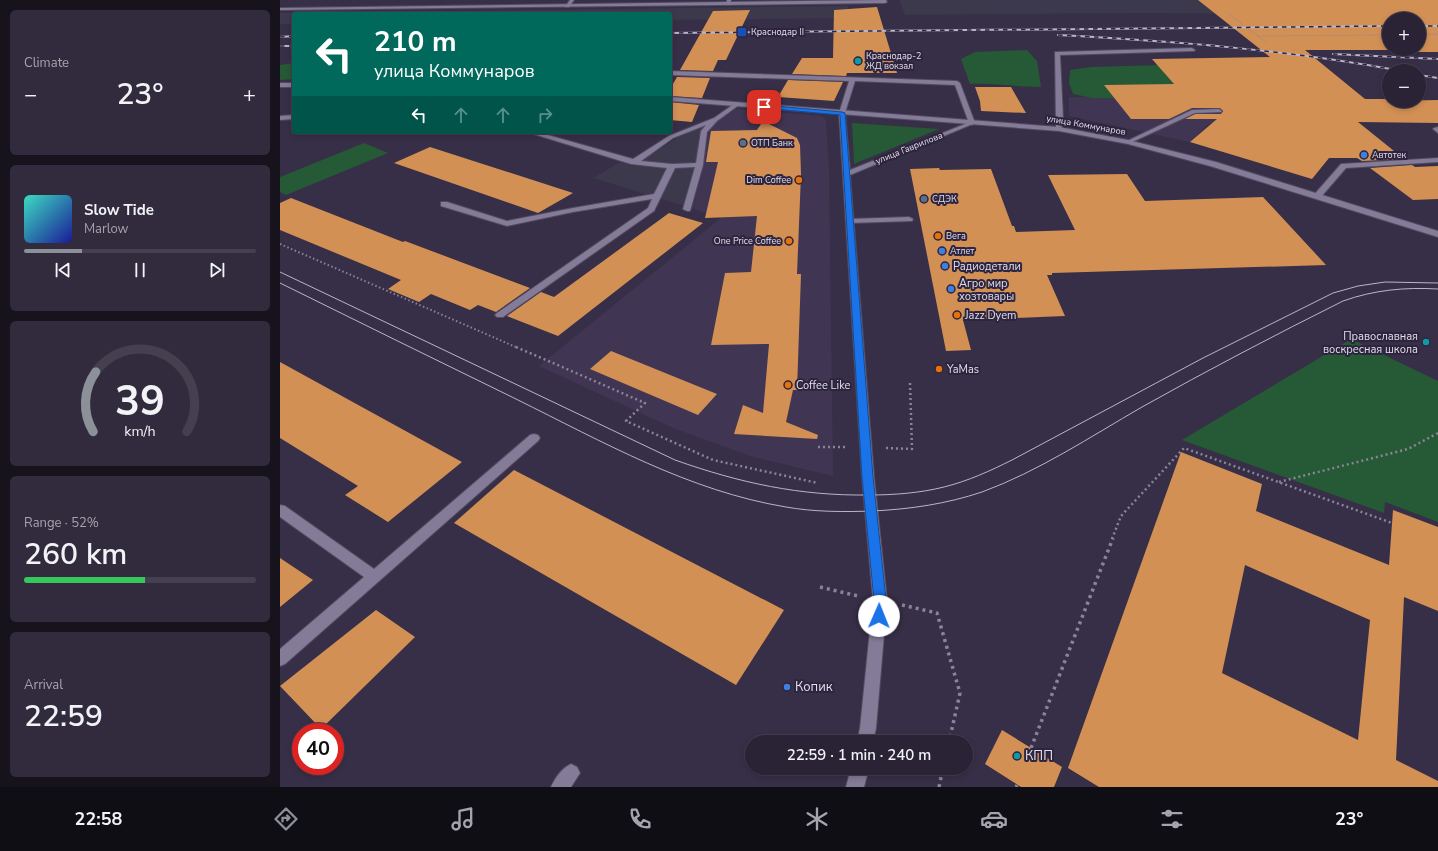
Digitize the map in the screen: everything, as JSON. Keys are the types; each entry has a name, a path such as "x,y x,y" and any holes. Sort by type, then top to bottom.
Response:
{"street":[{"path":"567,6 572,0"},
{"path":"639,5 642,0"},
{"path":"280,9 885,1"},
{"path":"1059,129 1060,118 1057,53 1192,50"},
{"path":"672,73 957,83 972,123"},
{"path":"852,80 842,113 868,477 880,600 869,721 866,735"},
{"path":"280,85 292,85"},
{"name":"улица Коммунаров","path":"672,99 1059,129 1128,142 1212,164 1438,234"},
{"path":"687,209 698,165 704,131 716,119 736,105"},
{"path":"1128,142 1194,111 1219,110"},
{"path":"280,118 292,117"},
{"path":"634,162 671,137 716,119"},
{"name":"улица Гаврилова","path":"846,174 972,123"},
{"path":"537,134 634,162 672,166 698,165"},
{"path":"1316,196 1344,166 1438,160"},
{"path":"500,315 651,208 672,166"},
{"path":"444,204 507,224 573,210 657,196"},
{"path":"850,221 909,220"},
{"path":"280,659 534,438"},
{"path":"280,510 374,577"},
{"path":"560,787 571,773"},
{"path":"855,787 858,775"}],"path":[{"path":"1230,15 1267,43"},
{"path":"1426,34 1438,34"},
{"path":"1258,36 1382,35"},
{"path":"280,244 645,403 626,421 713,460 818,483"},
{"path":"1279,482 1408,449 1438,432"},
{"path":"1031,748 1121,516 1184,448 1392,523"},
{"path":"937,613 960,693 951,735"},
{"path":"939,787 942,775"}],"shaded area":[{"path":"899,0 1205,0 1382,16 1153,13 905,15"},
{"path":"848,6 849,18 672,20 672,12 361,12"},
{"path":"280,13 292,13 292,24 280,24"},
{"path":"1069,97 1186,98 1223,104 1238,122 1208,124 1190,142 1069,116"},
{"path":"736,109 822,116 826,120 829,170 833,476 750,456 673,428 539,366 721,218 694,209 709,130 718,120"},
{"path":"718,120 709,130 694,209 593,178 620,162 633,166 679,137"}],"green space":[{"path":"1027,50 1037,61 1041,87 970,84 961,59 975,52"},
{"path":"292,63 292,79 280,80 280,65"},
{"path":"1158,65 1186,98 1092,98 1073,94 1069,83 1070,70 1091,67"},
{"path":"852,123 939,129 854,164"},
{"path":"364,143 388,153 286,195 280,192 280,177"},
{"path":"1351,339 1438,381 1438,522 1385,502 1384,513 1182,440"}],"building":[{"path":"1198,0 1438,0 1438,52 1426,52 1426,12 1382,12 1382,50 1305,50 1365,99 1382,99 1382,108 1426,108 1426,100 1438,100 1438,123 1358,122 1404,159 1362,161 1357,158 1329,158 1312,179 1190,142 1217,119 1185,119 1195,114 1221,114 1223,111 1220,108 1192,108 1169,119 1131,119 1104,85 1174,84 1152,59 1270,57"},
{"path":"877,7 897,73 847,73 846,76 792,74 802,58 833,58 834,10"},
{"path":"750,10 726,60 718,60 713,71 680,70 713,11"},
{"path":"677,77 710,78 702,98 672,96 672,86"},
{"path":"788,80 843,82 834,101 778,97"},
{"path":"975,87 1011,87 1026,113 981,111 980,101"},
{"path":"672,102 699,105 692,122 672,120"},
{"path":"763,121 797,138 800,145 801,174 797,274 801,274 797,390 793,390 786,422 818,435 817,439 734,434 743,405 763,413 769,344 711,345 725,273 751,272 757,216 705,218 718,162 706,162 711,131 757,130"},
{"path":"430,147 573,193 538,213 394,163"},
{"path":"1412,165 1415,167 1438,166 1438,199 1413,200 1370,168"},
{"path":"939,168 940,170 991,169 1012,226 1014,226 1016,232 1075,230 1048,175 1127,174 1145,201 1263,197 1326,265 1052,273 1052,275 1047,275 1065,316 963,320 971,350 946,351 910,169"},
{"path":"291,198 403,242 405,241 530,288 496,312 478,305 470,310 431,294 419,302 388,289 401,280 280,230 280,203"},
{"path":"669,213 703,223 558,336 507,316 541,292 554,297"},
{"path":"611,351 717,394 698,415 590,369"},
{"path":"280,362 462,462 388,522 345,495 358,486 280,438"},
{"path":"1181,452 1262,484 1256,511 1389,565 1393,510 1438,527 1438,611 1404,597 1396,760 1438,781 1438,787 1099,787 1068,768","holes":["1245,565 1370,620 1358,740 1222,673"]},
{"path":"514,470 784,610 736,685 454,523"},
{"path":"280,558 313,580 280,607"},
{"path":"376,610 415,637 327,723 315,723 280,686"},
{"name":"КПП","path":"1002,730 1062,767 1054,787 1021,787 985,764"}],"tram line":[{"path":"280,272 675,460 723,475 770,486 844,495 888,495 926,491 962,482 1012,460 1203,358 1333,293 1358,286 1385,282 1438,283"},
{"path":"280,283 647,463 681,477 750,500 797,509 818,511 873,511 901,509 942,503 982,492 1003,484 1044,464 1142,407 1343,301 1366,294 1390,290 1414,288 1438,289"}],"railway":[{"path":"672,33 1382,26"},
{"path":"1426,26 1438,26"},
{"path":"1058,35 1231,47 1316,57 1382,68"},
{"path":"280,37 292,36"},
{"path":"280,46 292,46"},
{"path":"1333,54 1438,59"},
{"path":"1426,76 1438,78"}],"place":[{"name":"Краснодар II","path":"742,32"},
{"name":"Краснодар-2 ЖД вокзал","path":"858,61"},
{"name":"ОТП Банк","path":"743,143"},
{"name":"Автотек","path":"1364,155"},
{"name":"Dim Coffee","path":"799,180"},
{"name":"СДЭК","path":"924,199"},
{"name":"Вега","path":"938,236"},
{"name":"One Price Coffee","path":"789,241"},
{"name":"Атлет","path":"942,251"},
{"name":"Радиодетали","path":"945,266"},
{"name":"Агро мир хозтовары","path":"951,289"},
{"name":"Jazz Dyem","path":"957,315"},
{"name":"Православная воскресная школа","path":"1426,342"},
{"name":"YaMas","path":"939,369"},
{"name":"Coffee Like","path":"788,385"},
{"name":"Копик","path":"787,687"},
{"name":"КПП","path":"1017,756"}],"route":[{"path":"764,107 842,113 870,511 880,600 879,616"}]}
